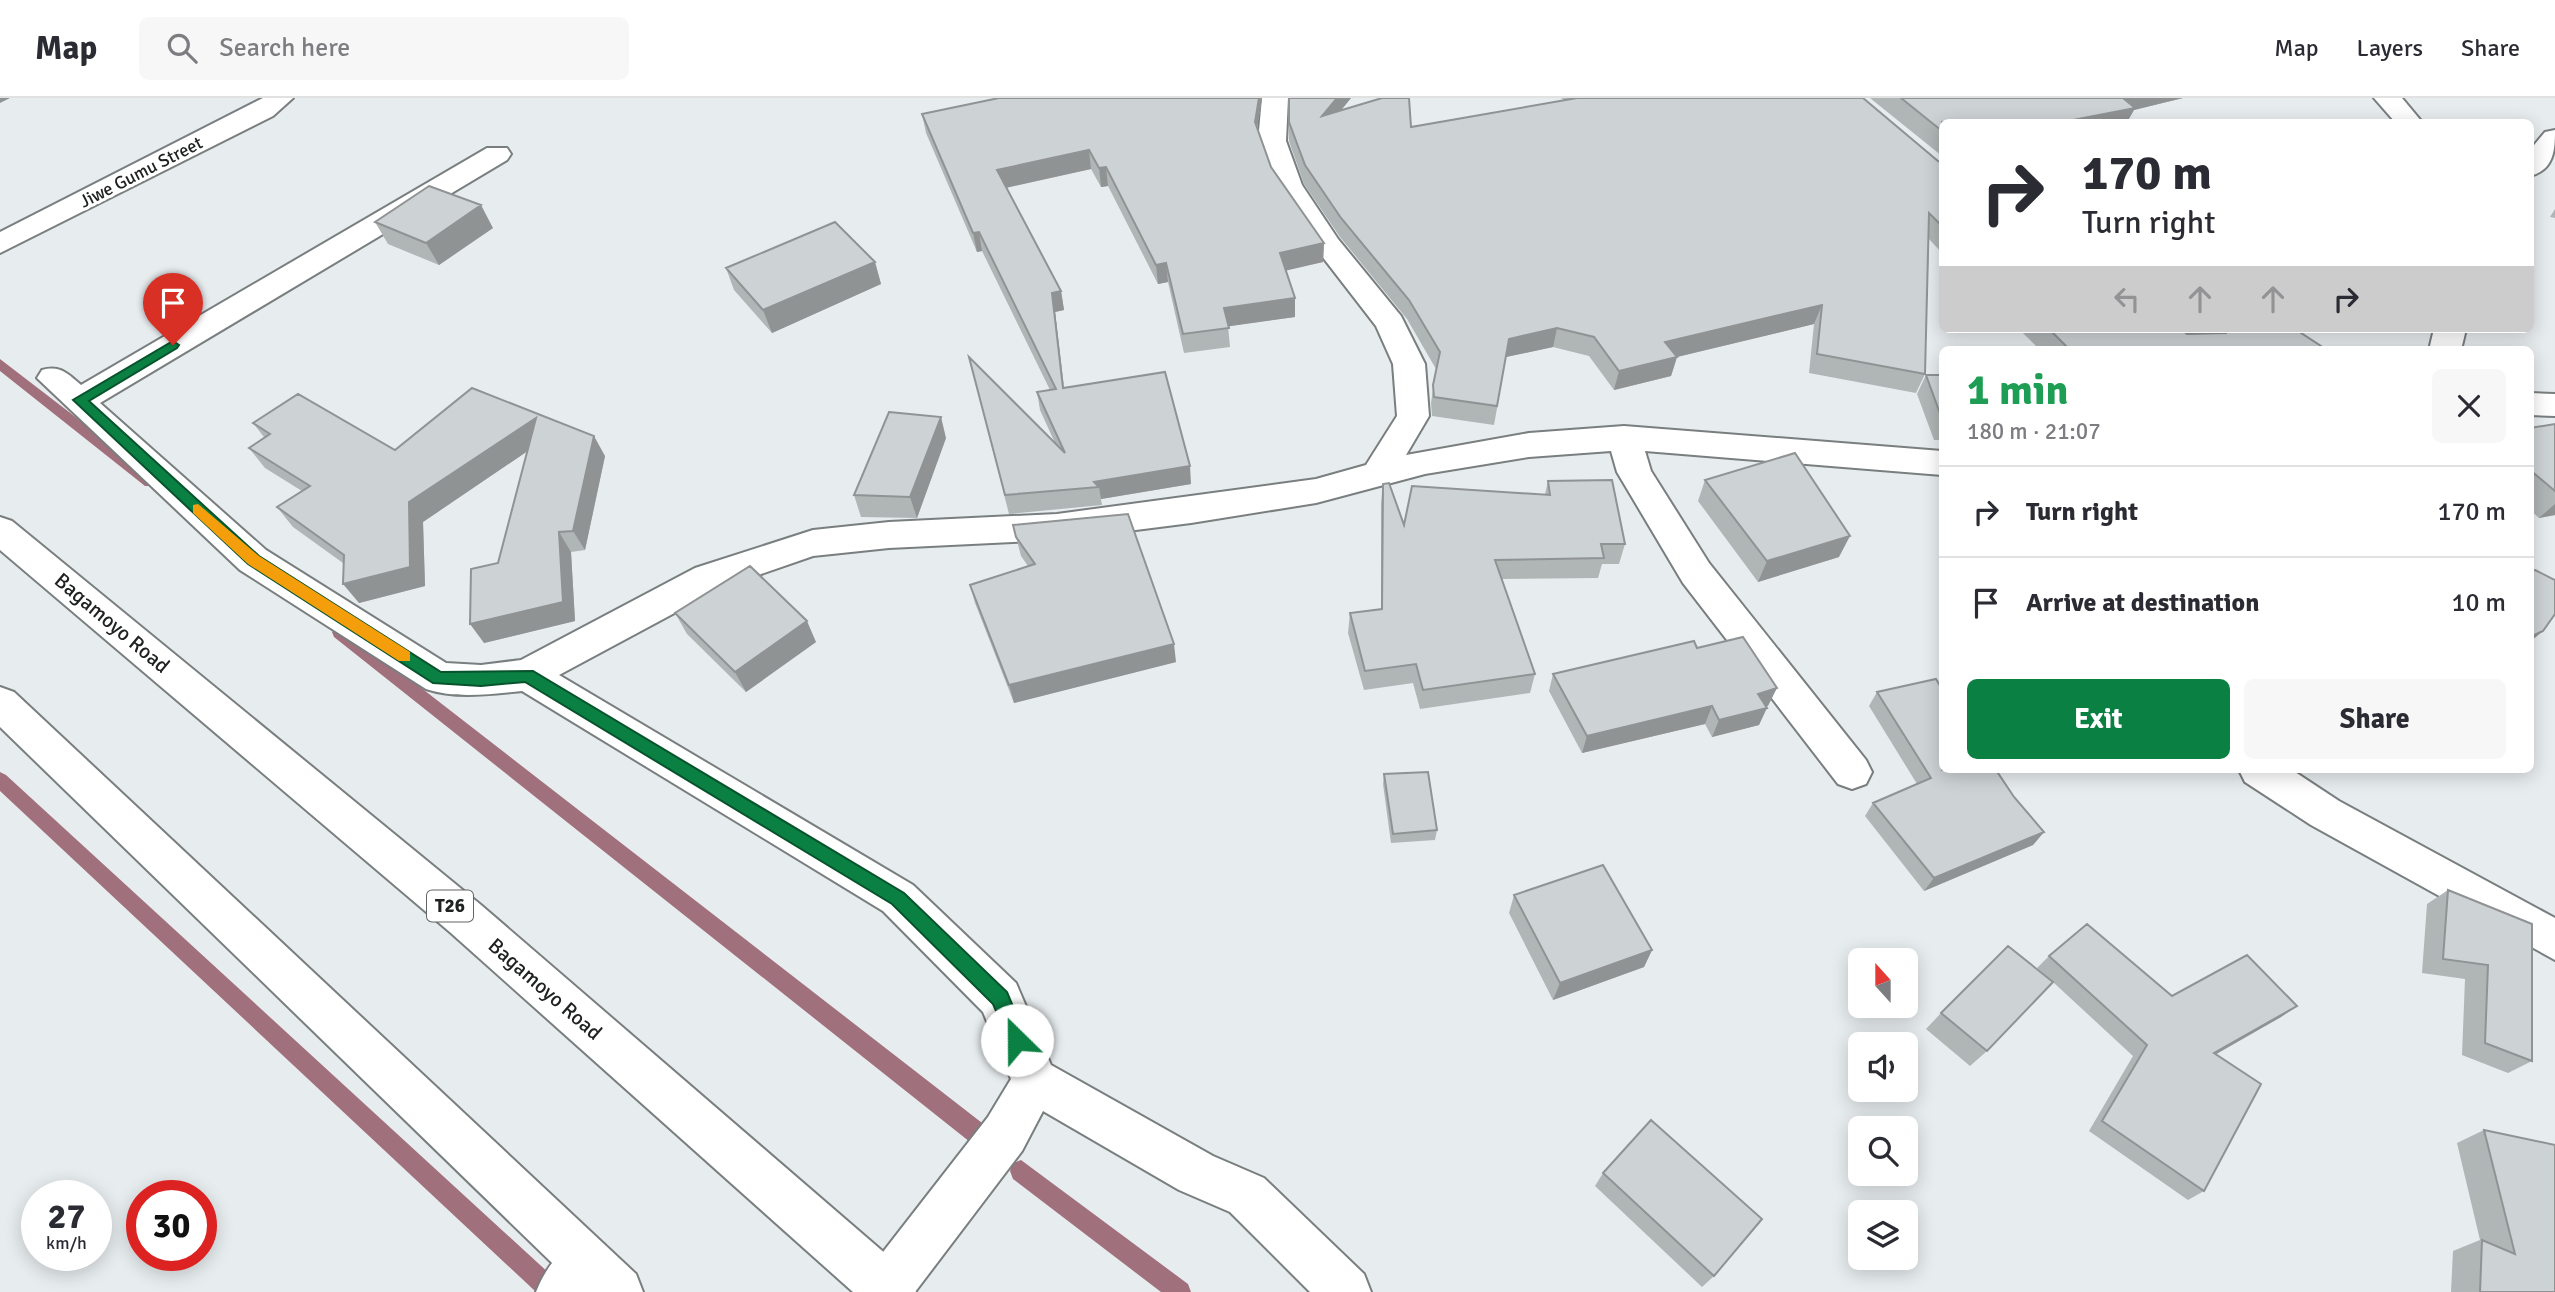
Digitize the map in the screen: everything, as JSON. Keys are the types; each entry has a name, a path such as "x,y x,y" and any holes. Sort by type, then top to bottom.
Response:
{"main road":[{"name":"Jiwe Gumu Street","path":"0,244 252,116 280,98"},
{"path":"1275,98 1272,141 1288,185 1328,245 1390,323 1409,364 1413,415 1378,474"},
{"path":"2387,98 2406,119"},
{"path":"2534,163 2555,138"},
{"path":"497,154 66,389 253,560 439,678 481,680 527,675 708,578 752,561 813,543 890,535 1058,527 1316,491 1425,461 1529,444 1624,438 1939,463"},
{"path":"2534,404 2555,405"},
{"path":"1624,438 1634,472 1696,573 1852,772"},
{"name":"Bagamoyo Road","path":"0,530 466,919 889,1290"},
{"path":"527,675 898,898 1000,998 1035,1081 1196,1173 1247,1195 1346,1292"},
{"path":"0,703 589,1282"},
{"path":"2264,773 2325,813 2555,940"},
{"path":"889,1290 1005,1135 1035,1081"}],"building":[{"path":"999,98 1259,98 1255,122 1271,167 1324,243 1280,253 1295,298 1224,308 1229,328 1183,334 1166,263 1156,265 1106,167 1099,168 1089,150 997,170 1061,291 1052,293 1063,388 1165,372 1190,466 1094,482 1099,487 1005,495 969,357 1065,453 1037,392 1056,389 979,232 973,233 922,114"},
{"path":"1289,98 1337,98 1322,116 1382,98 1409,98 1411,127 1577,98 1863,98 1939,161 1939,223 1929,213 1925,374 1817,354 1822,305 1665,342 1677,357 1619,371 1594,337 1557,328 1509,339 1497,406 1434,397 1433,385 1440,352 1409,300 1341,218 1305,165 1289,122"},
{"path":"1901,98 2123,98 2135,108 2078,119 1939,119 1939,129"},
{"path":"429,186 481,205 426,243 375,222"},
{"path":"835,222 875,262 763,310 726,268"},
{"path":"2053,333 2301,333 2321,346 2066,346"},
{"path":"1926,375 1939,375 1939,411"},
{"path":"472,388 594,436 573,531 559,532 563,602 470,624 471,569 498,563 536,418 409,502 410,567 343,584 344,555 277,507 310,486 249,448 270,434 253,423 298,394 395,450"},
{"path":"889,412 941,417 910,497 854,495"},
{"path":"2555,424 2555,491 2534,473 2534,427"},
{"path":"1795,453 1850,536 1767,561 1705,480"},
{"path":"1612,480 1625,544 1601,544 1604,558 1495,560 1535,674 1423,690 1416,664 1365,671 1350,613 1382,609 1383,484 1389,483 1404,525 1412,486 1550,495 1548,481"},
{"path":"1128,514 1174,644 1009,685 970,585 1035,564 1016,537 1013,525"},
{"path":"750,566 807,621 735,672 675,613"},
{"path":"2534,570 2555,580 2555,614 2543,631 2534,635"},
{"path":"1743,637 1777,688 1758,694 1767,708 1719,720 1712,706 1587,736 1553,674 1694,641 1697,648"},
{"path":"1936,679 1939,684 1939,773 1998,773 2014,797 2044,832 1934,878 1873,803 1931,778 1877,692"},
{"path":"1428,772 1437,830 1393,834 1384,774"},
{"path":"1603,865 1652,950 1560,983 1514,895"},
{"path":"2448,890 2532,924 2532,1061 2485,1043 2488,965 2443,959"},
{"path":"2087,924 2172,996 2247,955 2297,1006 2214,1053 2261,1084 2204,1191 2102,1121 2147,1045 2049,956"},
{"path":"2008,946 2053,982 1987,1051 1941,1013"},
{"path":"1651,1120 1762,1219 1714,1276 1603,1173"},
{"path":"2484,1130 2555,1145 2555,1292 2480,1292 2482,1240 2515,1254"}],"waterway":[{"path":"0,364 150,482"},
{"path":"340,632 978,1134"},
{"path":"0,780 543,1283"},
{"path":"1021,1171 1180,1292"}],"slow traffic":[{"path":"198,509 253,560 404,656"}],"route":[{"path":"173,345 80,400 253,560 439,678 481,680 527,675 898,898 1000,998 1017,1040"}]}
